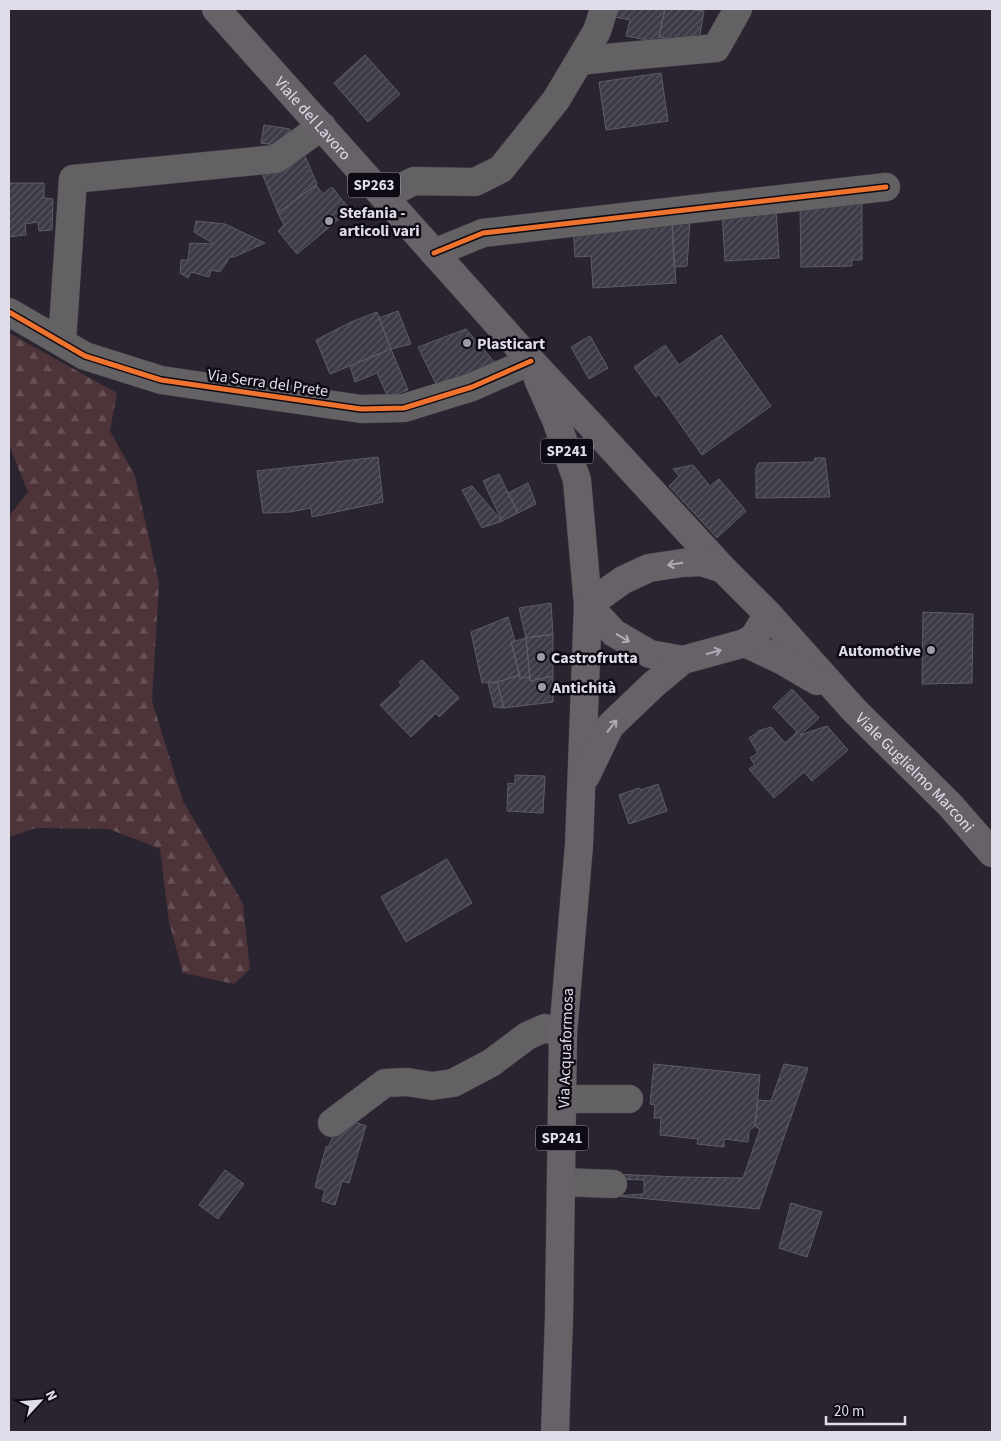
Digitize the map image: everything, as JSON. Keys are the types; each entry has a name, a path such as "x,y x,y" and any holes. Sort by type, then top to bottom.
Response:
{"main road":[{"name":"Viale del Lavoro","path":"216,9 531,361"},
{"name":"SP263","path":"531,361 723,569 768,614 838,693"},
{"name":"SP241","path":"531,361 556,420 577,480 588,605 581,784"},
{"name":"SP263","path":"588,605 622,580 649,568 702,562 723,569"},
{"path":"588,605 614,633 650,654 683,660"},
{"path":"581,784 610,726 654,684 683,660 744,643 754,637 768,614"},
{"name":"SP263","path":"744,643 781,660 838,693"},
{"name":"Viale Guglielmo Marconi","path":"838,693 950,806 992,853"},
{"name":"Via Acquaformosa","path":"555,1432 559,1318 563,1034 579,845 581,784"}],"street":[{"path":"384,196 414,181 475,182 501,169 556,100 597,31 604,9"},
{"path":"579,61 716,48 738,9"},
{"path":"62,342 74,179 276,159 322,126"},
{"path":"434,252 482,232 886,187"},
{"name":"Via Serra del Prete","path":"9,312 86,356 161,380 361,409 404,408 472,387 531,361"},
{"path":"332,1123 386,1084 406,1082 432,1086 453,1083 491,1063 527,1036 545,1028 563,1034"},
{"path":"562,1099 629,1099"},
{"path":"561,1182 613,1184"}],"green space":[{"path":"9,333 117,393 110,431 135,476 159,583 152,701 183,801 243,904 250,969 234,984 183,973 169,922 160,849 109,829 36,828 9,837 9,516 28,492 9,445"}],"building":[{"path":"606,9 665,9 658,42 626,36 630,20 605,15"},
{"path":"665,9 704,11 699,40 687,41 659,37"},
{"path":"365,55 400,94 368,122 334,83"},
{"path":"661,73 668,121 606,130 599,82"},
{"path":"264,125 290,129 288,147 261,143"},
{"path":"304,154 317,184 278,213 261,171"},
{"path":"9,183 44,183 44,198 53,199 52,230 39,231 38,222 25,224 26,235 9,237"},
{"path":"316,185 323,194 332,187 350,210 297,254 278,231 284,225 278,213"},
{"path":"862,202 862,260 852,260 852,266 801,267 800,207"},
{"path":"776,209 779,258 725,261 722,212"},
{"path":"196,221 225,224 265,243 230,257 220,272 211,270 209,277 191,272 188,278 180,273 181,260 188,260 190,243 214,244 194,232"},
{"path":"672,221 676,283 593,288 591,256 575,257 573,227"},
{"path":"690,221 687,266 674,267 672,223"},
{"path":"398,311 411,344 391,349 379,318"},
{"path":"377,312 391,349 330,374 316,340 351,322"},
{"path":"466,329 496,364 438,388 418,347"},
{"path":"721,335 771,406 702,455 659,394 656,397 634,367 665,345 679,365"},
{"path":"590,336 608,368 589,379 571,347"},
{"path":"391,349 408,390 388,397 377,373 355,382 350,366"},
{"path":"378,457 383,502 312,517 311,508 290,512 263,513 257,471"},
{"path":"815,458 825,458 830,497 756,498 756,468 759,463 814,462"},
{"path":"693,465 710,486 719,479 746,511 717,538 669,486 679,476 673,469"},
{"path":"499,474 518,513 502,521 483,481"},
{"path":"528,483 536,504 518,513 508,493"},
{"path":"472,486 502,521 482,528 462,490"},
{"path":"551,603 553,634 526,638 519,608"},
{"path":"923,612 973,614 972,683 922,684"},
{"path":"508,617 515,641 511,642 520,675 497,682 482,683 471,632"},
{"name":"Castrofrutta","path":"553,634 553,676 530,681 526,638"},
{"path":"526,638 530,677 520,678 511,642"},
{"path":"422,660 459,698 439,717 436,713 411,737 380,705 402,685 399,682"},
{"path":"520,675 520,678 530,677 530,681 553,676 553,702 504,708 497,682"},
{"path":"497,682 504,708 494,707 488,683"},
{"path":"792,689 819,718 800,735 827,726 848,750 812,781 804,772 774,798 749,769 755,765 750,758 758,753 749,738 758,731 771,727 785,743 797,732 773,707"},
{"path":"515,775 545,776 543,813 507,811 508,783 515,784"},
{"path":"658,784 667,811 629,824 619,795"},
{"path":"447,859 472,903 406,942 381,897"},
{"path":"654,1064 760,1075 755,1126 749,1131 748,1142 724,1139 724,1147 697,1144 698,1139 660,1135 661,1118 654,1118 655,1105 650,1104"},
{"path":"784,1064 808,1068 759,1209 615,1196 644,1194 644,1180 614,1179 614,1174 743,1178 760,1129 755,1126 758,1100 771,1101"},
{"path":"347,1119 366,1126 349,1183 342,1181 335,1205 322,1201 325,1190 315,1187 326,1147 329,1146 335,1131 342,1133"},
{"path":"225,1170 244,1184 218,1219 199,1205"},
{"path":"791,1203 822,1212 807,1257 779,1248"}],"cycle path":[{"path":"434,253 483,233 886,187"},
{"path":"9,312 85,356 161,380 361,409 404,408 472,387 531,361"}],"place":[{"name":"Stefania - articoli vari","path":"329,221"},
{"name":"Plasticart","path":"467,343"},
{"name":"Automotive","path":"931,650"},
{"name":"Castrofrutta","path":"541,657"},
{"name":"Antichità","path":"542,687"}]}
